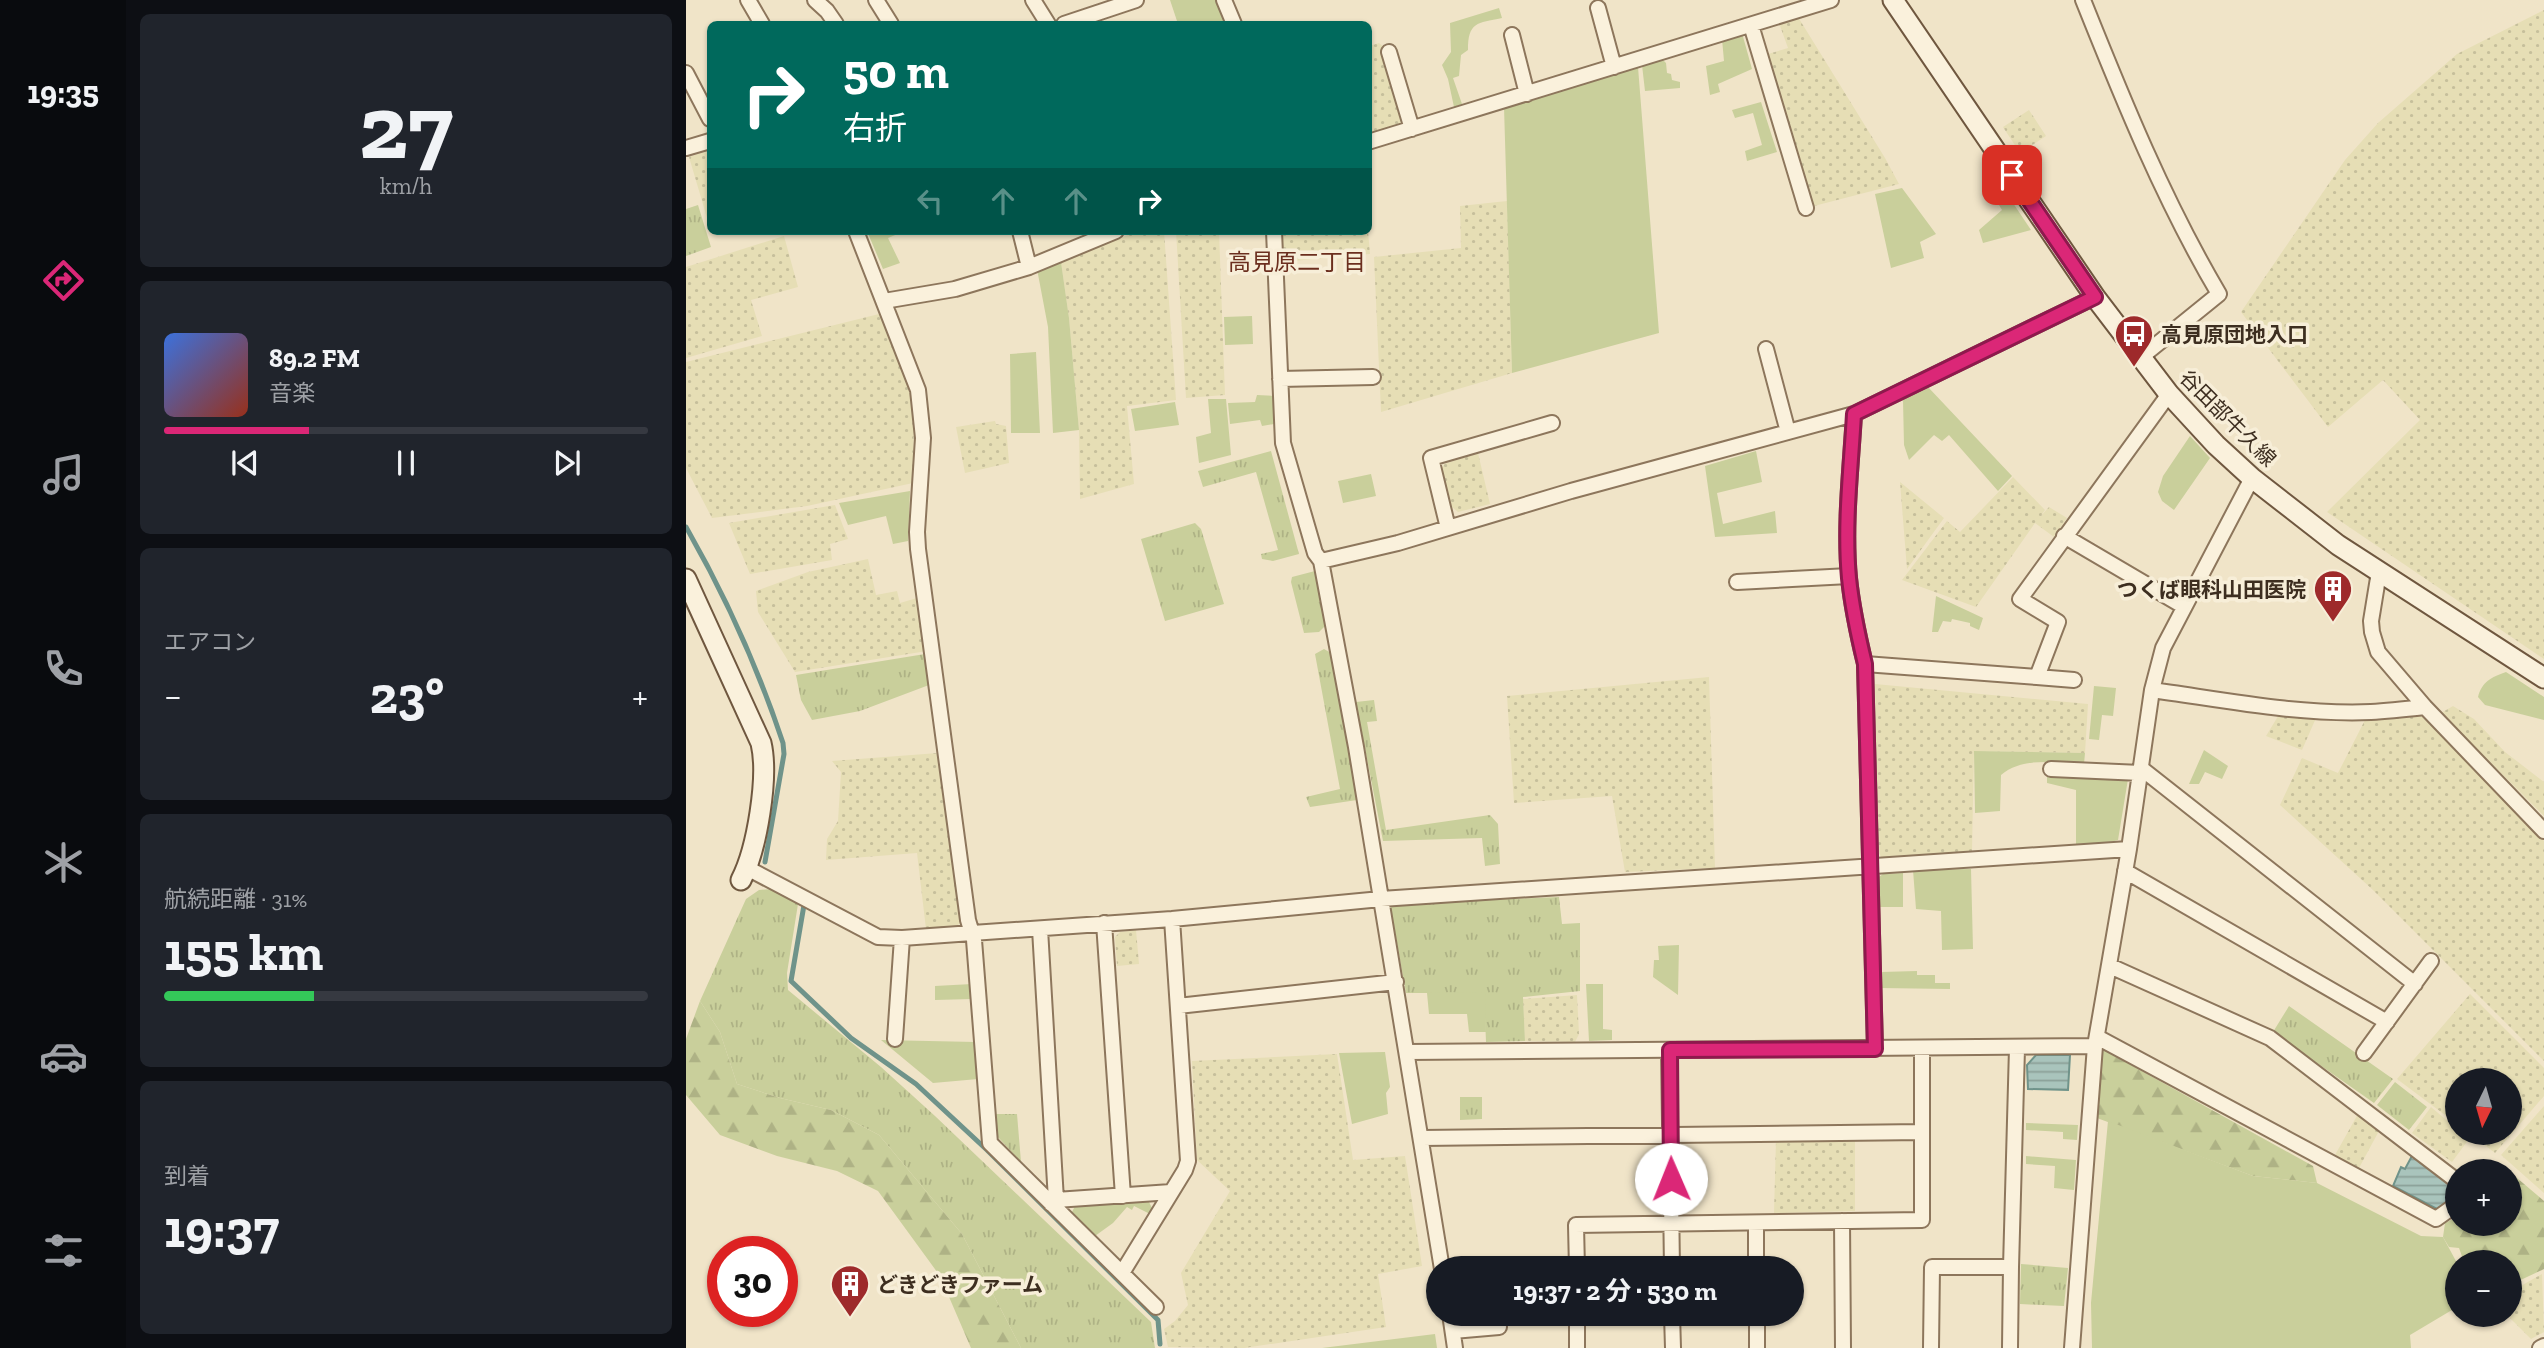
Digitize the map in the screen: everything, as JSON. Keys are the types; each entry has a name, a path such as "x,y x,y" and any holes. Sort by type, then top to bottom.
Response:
{"main road":[{"name":"谷田部牛久線","path":"1893,0 2095,297 2169,394 2216,445 2302,519 2544,678"},
{"path":"686,579 761,743 765,759 765,775 744,874"}],"street":[{"path":"748,0 760,21"},
{"path":"815,0 827,10 833,21"},
{"path":"876,0 889,21"},
{"path":"1033,0 1046,21"},
{"path":"1073,21 1136,0"},
{"path":"1224,0 1233,21"},
{"path":"1372,141 1831,0"},
{"path":"2083,0 2171,206 2219,294 2140,358"},
{"path":"1598,8 1614,67"},
{"path":"1751,25 1806,208"},
{"path":"1512,36 1527,94"},
{"path":"1389,52 1412,129"},
{"path":"686,73 707,113"},
{"path":"686,148 707,142"},
{"path":"858,235 918,390 923,438 918,550 968,920 972,932 990,1143 1054,1202 1156,1307"},
{"path":"1021,235 1029,267"},
{"path":"884,301 955,289 1029,267 1104,235"},
{"path":"1274,235 1283,443 1315,553 1321,561 1356,747 1441,1256"},
{"path":"1321,561 1398,543 1571,491 1854,414 2095,297"},
{"path":"1766,349 1788,432"},
{"path":"1280,379 1373,377"},
{"path":"2037,677 2058,622 2020,599 2169,394"},
{"path":"1854,414 1848,507 1849,576 1855,625 1865,664 1875,1049"},
{"path":"1448,528 1432,458 1552,423"},
{"path":"2073,1348 2096,1042 2129,849 2152,690 2163,648 2252,478"},
{"path":"2064,536 2183,606"},
{"path":"2379,572 2371,621 2378,652 2424,707 2544,831"},
{"path":"1737,582 1849,576"},
{"path":"1865,664 2074,680"},
{"path":"2152,690 2319,710 2370,712 2424,707"},
{"path":"2051,769 2141,771 2415,984"},
{"path":"744,874 878,937 902,938 1172,919 1381,900 2129,849"},
{"path":"2125,871 2387,1022"},
{"path":"1122,1273 1185,1170 1189,1154 1172,919"},
{"path":"1104,923 1124,1196"},
{"path":"1040,929 1054,1202"},
{"path":"895,1038 902,938"},
{"path":"2364,1053 2431,961"},
{"path":"2110,967 2270,1038 2445,1172"},
{"path":"1178,1006 1396,982"},
{"path":"1408,1052 2017,1048 2096,1042 2436,1219 2445,1213"},
{"path":"1577,1256 1576,1225 1922,1220 1922,1048"},
{"path":"2010,1348 2017,1048"},
{"path":"1670,1050 1672,1256"},
{"path":"1422,1138 1922,1132"},
{"path":"1054,1202 1171,1192"},
{"path":"1842,1221 1843,1348"},
{"path":"1756,1223 1756,1256"},
{"path":"1931,1348 1932,1267 2011,1266"},
{"path":"1452,1326 1455,1348"},
{"path":"1577,1326 1577,1348"},
{"path":"1672,1326 1673,1348"},
{"path":"1757,1326 1757,1348"},
{"path":"1453,1331 1499,1327"}],"shaded area":[{"path":"2544,10 2544,659 2327,512 2420,420 2383,380 2328,427 2241,312 2345,160 2378,123 2457,54"},
{"path":"1798,17 1899,184 1814,206 1768,54 1788,48 1779,23"},
{"path":"1379,43 1385,48 1408,124 1372,135 1372,45"},
{"path":"2029,110 2046,136 2020,153 2003,127"},
{"path":"707,151 707,218 689,157"},
{"path":"1507,201 1512,373 1381,412 1374,257 1461,248 1460,206"},
{"path":"1128,235 1164,235 1176,400 1127,406 1134,484 1080,499 1079,430 1061,262"},
{"path":"1176,235 1219,235 1225,395 1186,398"},
{"path":"1281,235 1368,235 1370,254 1282,262"},
{"path":"784,236 798,287 751,300 762,336 686,358 686,267"},
{"path":"879,314 910,386 914,418 913,483 807,506 712,518 686,468 686,362"},
{"path":"995,421 996,424 1006,426 1009,463 965,473 956,427"},
{"path":"1478,453 1490,504 1458,512 1452,507 1441,470 1444,464"},
{"path":"2013,477 2045,510 2040,517 2049,507 2067,518 2054,537 2035,523 1976,607 1902,580 1947,521 1960,532"},
{"path":"1900,482 1944,518 1907,569"},
{"path":"835,505 848,539 830,544 832,560 750,574 729,523"},
{"path":"868,559 876,595 897,591 900,603 917,598 927,651 795,672 758,612 756,591 808,572"},
{"path":"1709,677 1715,868 1625,872 1612,796 1514,803 1507,696"},
{"path":"1875,684 2088,704 2085,753 1974,751 1972,851 1882,858 1878,852"},
{"path":"2453,706 2474,719 2505,752 2544,782 2544,816 2441,713"},
{"path":"2280,713 2316,718 2302,750 2266,736"},
{"path":"2419,715 2431,722 2544,841 2544,1061 2374,891 2280,805 2302,758 2338,773 2366,718"},
{"path":"938,753 961,923 954,927 926,929 917,853 826,860 827,839 838,821 841,772 832,761"},
{"path":"1136,930 1139,964 1117,966 1115,937 1120,932"},
{"path":"2470,994 2544,1068 2544,1096 2522,1122 2522,1068 2445,1068 2445,1115 2397,1079"},
{"path":"1577,995 1579,1034 1575,1042 1525,1041 1523,999"},
{"path":"1337,1054 1353,1160 1405,1156 1422,1266 1378,1274 1386,1327 1244,1348 1168,1347 1164,1329 1175,1321 1188,1305 1181,1273 1230,1191 1197,1160 1192,1061"},
{"path":"2544,1106 2544,1193 2522,1174 2522,1159 2506,1159 2501,1155 2510,1145 2522,1145 2522,1131"},
{"path":"2431,1107 2445,1119 2445,1145 2465,1145 2454,1159 2448,1159 2412,1133"},
{"path":"2358,1114 2380,1129 2359,1168 2335,1155"},
{"path":"1776,1140 1855,1141 1855,1211 1774,1213"},
{"path":"2485,1145 2502,1145 2495,1153"},
{"path":"2542,1274 2544,1332 2531,1339 2519,1327 2522,1327 2522,1285"}],"green space":[{"path":"1170,0 1216,0 1224,21 1177,21"},
{"path":"1499,8 1502,18 1480,23 1472,29 1468,50 1461,55 1459,76 1453,78 1462,104 1454,107 1442,65 1451,52 1450,23"},
{"path":"1742,33 1752,69 1718,84 1720,92 1710,95 1706,66 1724,61 1722,39"},
{"path":"1662,59 1672,80 1680,82 1680,88 1645,91 1642,65"},
{"path":"1638,67 1659,333 1512,373 1504,107"},
{"path":"1761,102 1777,152 1747,161 1745,151 1762,145 1753,113 1735,118 1732,110"},
{"path":"1995,176 2031,230 1983,243 1979,230 2002,210 1985,182"},
{"path":"1902,188 1936,234 1920,242 1924,258 1891,268 1875,194"},
{"path":"698,205 711,247 686,256 686,209"},
{"path":"869,235 895,235 888,238 900,263 883,269"},
{"path":"1061,262 1079,430 1053,433 1048,327 1037,269"},
{"path":"1252,316 1253,344 1225,345 1224,317"},
{"path":"1036,352 1040,433 1011,433 1010,354"},
{"path":"1928,387 2012,476 1998,491 1949,435 1942,441 1934,435 1909,460 1904,445 1903,400"},
{"path":"1257,395 1275,396 1274,424 1262,426 1260,420 1230,424 1228,403 1255,402"},
{"path":"1208,399 1226,399 1231,455 1199,463 1196,437 1211,433"},
{"path":"1175,402 1179,425 1135,431 1131,409"},
{"path":"2190,436 2210,458 2174,510 2162,501 2158,492 2163,476"},
{"path":"1271,451 1299,554 1273,561 1262,559 1261,554 1278,550 1256,472 1203,487 1198,471"},
{"path":"1756,451 1762,482 1717,493 1723,524 1775,511 1777,533 1715,537 1705,466"},
{"path":"1371,474 1376,496 1343,503 1338,481"},
{"path":"910,491 908,541 893,544 886,516 848,525 839,503"},
{"path":"1195,523 1201,529 1224,604 1165,621 1141,539"},
{"path":"1315,571 1326,625 1319,632 1304,633 1291,582 1292,577"},
{"path":"1936,596 1983,618 1979,630 1970,626 1970,623 1952,619 1951,622 1943,621 1938,632 1932,632"},
{"path":"1324,649 1331,653 1357,800 1310,807 1306,797 1340,789 1315,654"},
{"path":"925,654 929,685 860,711 812,720 801,700 796,675"},
{"path":"2506,672 2544,697 2544,720 2485,705 2478,697 2488,681"},
{"path":"2094,686 2116,688 2113,716 2102,715 2099,740 2089,739"},
{"path":"1374,700 1377,721 1367,722 1386,830 1490,815 1498,824 1500,864 1485,866 1482,838 1383,841 1356,702"},
{"path":"2204,750 2228,766 2222,779 2205,772 2199,784 2189,784"},
{"path":"1974,751 2085,753 2084,764 2040,762 2010,769 2001,775 2000,811 1975,813"},
{"path":"2047,772 2128,779 2118,840 2076,844 2076,790 2047,783"},
{"path":"1971,869 1973,949 1942,950 1941,911 1916,909 1913,870"},
{"path":"1903,873 1903,907 1880,907 1879,877 1883,874"},
{"path":"772,889 798,904 787,973 788,990 935,1116 1151,1322 1155,1348 1021,1348 962,1234 879,1135 831,1110 737,1084 720,1032 700,1001 746,899 759,890"},
{"path":"1559,897 1562,924 1580,923 1580,991 1523,997 1525,1041 1486,1042 1484,993 1406,993 1390,904"},
{"path":"1679,945 1678,995 1653,977 1654,960 1659,960 1658,946"},
{"path":"1917,971 1917,975 1935,975 1935,983 1950,983 1950,989 1880,988 1881,972"},
{"path":"972,984 972,999 935,1000 935,986"},
{"path":"1586,984 1603,984 1603,1029 1612,1030 1612,1040 1589,1041"},
{"path":"1485,992 1486,1032 1469,1032 1467,1014 1429,1014 1427,993"},
{"path":"700,1001 720,1032 737,1084 831,1110 879,1135 962,1234 1021,1348 971,1348 940,1276 878,1191 837,1171 777,1156 720,1135 686,1095 686,1039"},
{"path":"2289,1006 2393,1079 2374,1103 2273,1032"},
{"path":"881,1040 976,1042 978,1079 933,1083"},
{"path":"2102,1049 2313,1166 2317,1183 2253,1176 2097,1118"},
{"path":"1385,1052 1390,1087 1386,1093 1388,1114 1352,1124 1339,1053"},
{"path":"2395,1082 2427,1107 2409,1130 2377,1105"},
{"path":"1460,1097 1482,1097 1482,1119 1460,1120"},
{"path":"994,1114 1017,1114 1021,1162 997,1136"},
{"path":"2108,1121 2253,1176 2317,1183 2421,1236 2443,1237 2450,1250 2445,1250 2445,1314 2410,1335 2411,1348 2092,1348 2091,1303"},
{"path":"2026,1123 2078,1125 2077,1140 2063,1139 2063,1132 2026,1130"},
{"path":"2026,1156 2076,1160 2074,1190 2054,1188 2055,1166 2026,1164"},
{"path":"2522,1182 2544,1201 2544,1269 2522,1279 2522,1250 2460,1250 2449,1247 2443,1237 2445,1223 2445,1236 2522,1236"},
{"path":"1148,1200 1153,1210 1150,1214 1134,1206 1132,1210 1127,1207 1113,1223 1095,1236 1072,1212 1075,1206"},
{"path":"2021,1264 2068,1268 2064,1306 2020,1304"},
{"path":"1435,1334 1437,1348 1322,1348"}],"water":[{"path":"2036,1055 2070,1055 2068,1090 2028,1089 2027,1065"},
{"path":"2413,1154 2445,1179 2445,1203 2437,1209 2393,1186 2401,1167 2405,1169"}],"waterway":[{"path":"686,527 740,632 783,743 784,754 765,862"},
{"path":"804,905 791,981 851,1038 916,1084 987,1150 1158,1320 1160,1344"}],"place":[{"name":"高見原団地入口","path":"2134,368"},
{"name":"つくば眼科山田医院","path":"2333,623"},
{"name":"どきどきファーム","path":"850,1318"}],"district":[{"name":"高見原二丁目","path":"1297,262"}],"route":[{"path":"1671,1179 1670,1050 1875,1049 1865,664 1855,625 1849,576 1848,507 1854,414 2095,297 2012,175"}]}
